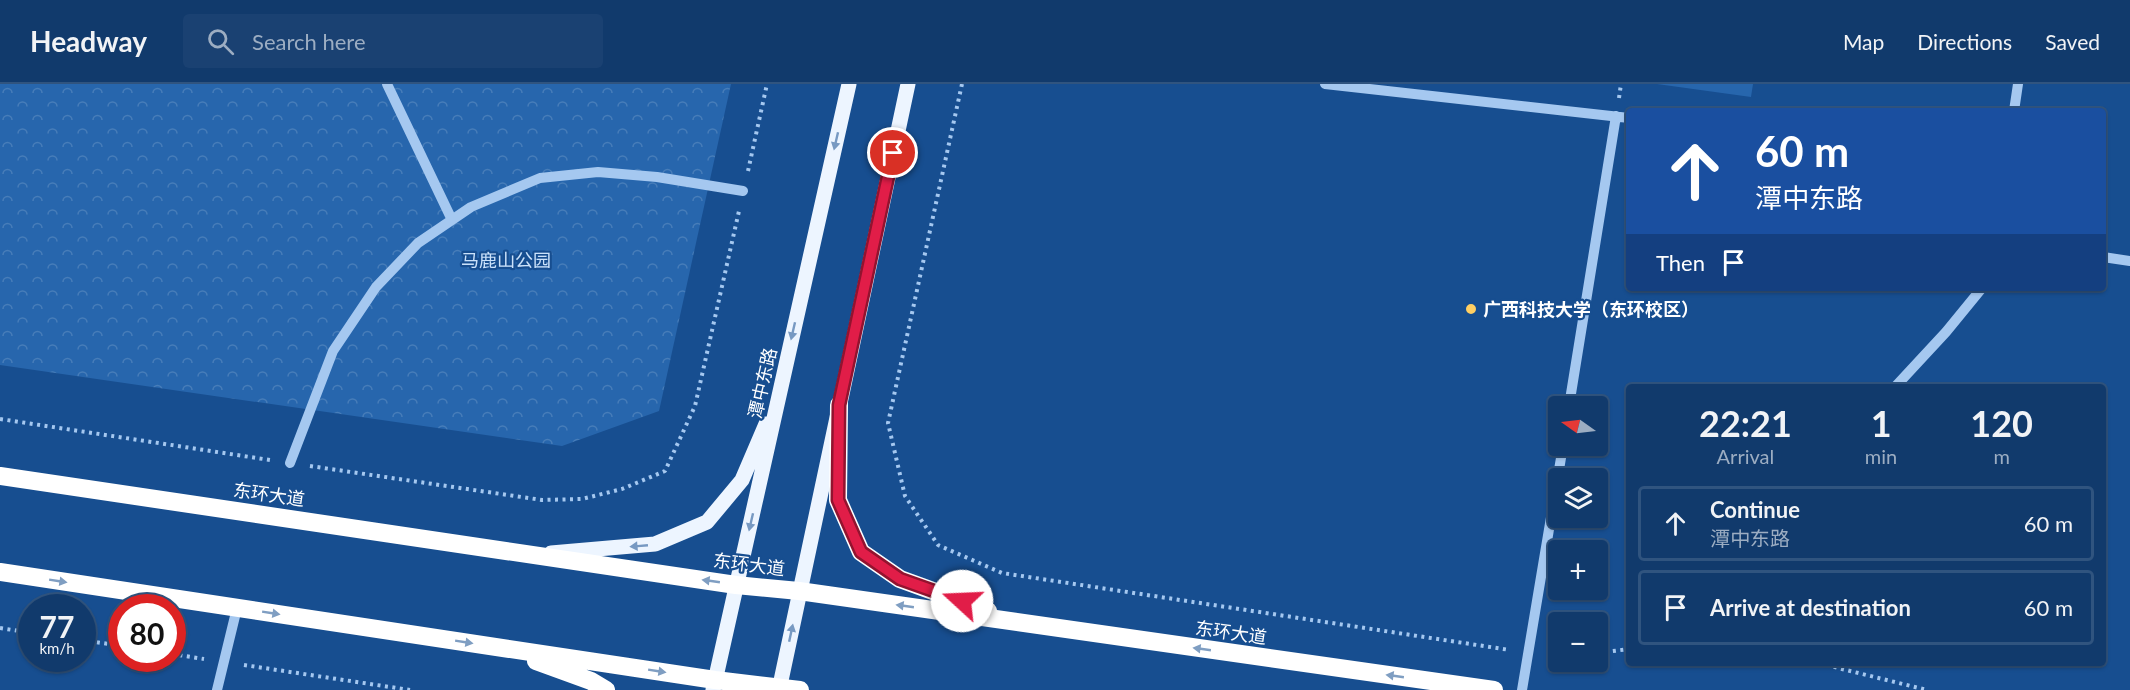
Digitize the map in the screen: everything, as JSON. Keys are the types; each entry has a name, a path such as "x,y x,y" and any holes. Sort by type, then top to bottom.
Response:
{"highway":[{"path":"839,405 838,500 861,552 900,579 1024,624"},
{"name":"东环大道","path":"0,476 736,585 799,591 1494,690"},
{"path":"0,572 494,647 714,685 800,690"},
{"path":"494,647 591,681 606,690"}],"main road":[{"name":"潭中东路","path":"714,685 849,84"},
{"path":"779,689 908,84"},
{"path":"531,555 655,544 707,522 742,480 781,388"}],"lane":[{"path":"387,84 452,220"},
{"path":"1325,84 1626,118"},
{"path":"2014,108 2018,84"},
{"path":"1571,396 1616,116"},
{"path":"291,463 333,351 376,287 418,243 471,207 540,178 598,172 657,177 743,191"},
{"path":"2106,257 2130,261"},
{"path":"1898,384 1946,332 1980,291"},
{"path":"1522,690 1561,456"},
{"path":"217,690 237,608"}],"path":[{"path":"0,419 542,500 582,499 622,489 665,471 695,406 767,84"},
{"path":"962,84 888,423 904,496 938,545 1002,573 1548,655"},
{"path":"0,628 18,631"},
{"path":"1608,652 1626,649"},
{"path":"186,656 410,690"},
{"path":"1830,666 1927,690"}],"green space":[{"name":"马鹿山公园","path":"0,84 731,84 659,411 562,446 0,365"},
{"path":"1657,84 1753,84 1751,97"}],"place":[{"name":"广西科技大学（东环校区）","path":"1471,309"}],"route":[{"path":"893,153 839,405 838,500 861,552 900,579 962,601"}]}
